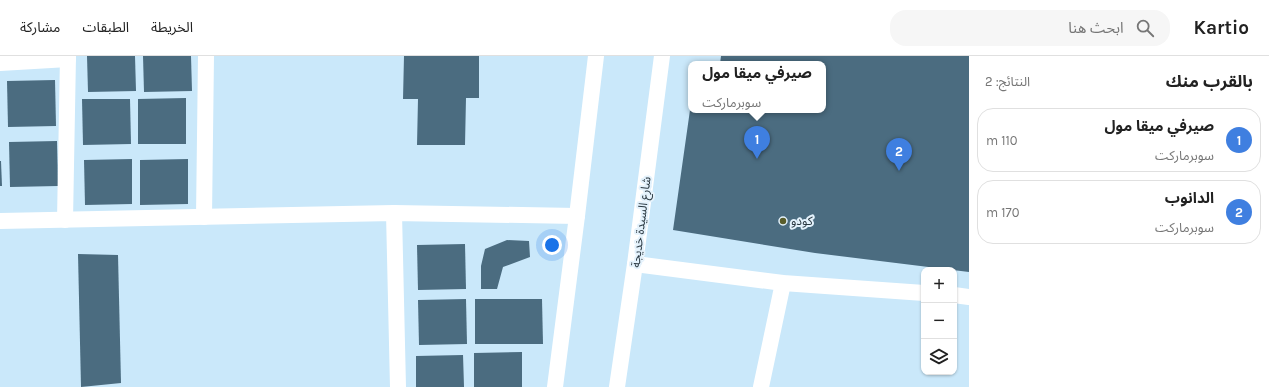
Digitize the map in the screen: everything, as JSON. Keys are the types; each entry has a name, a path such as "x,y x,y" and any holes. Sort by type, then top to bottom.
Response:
{"street":[{"path":"204,217 206,56"},
{"path":"555,387 596,56"},
{"name":"شارع السيدة خديجة","path":"617,387 635,264 662,56"},
{"path":"0,62 68,58 65,220"},
{"path":"394,213 398,387"},
{"path":"0,221 394,213 577,216"},
{"path":"635,264 783,283 921,293"},
{"path":"761,387 783,283"},
{"path":"957,296 969,296"}],"building":[{"path":"87,56 135,56 136,91 88,92"},
{"path":"143,56 191,56 192,91 144,92"},
{"path":"404,56 479,56 479,98 466,98 465,145 417,145 418,99 403,99"},
{"path":"721,56 969,56 969,272 957,271 957,267 928,267 815,253 673,230 690,113 826,113 826,61 720,61"},
{"path":"55,80 56,126 8,127 7,81"},
{"path":"186,98 186,144 138,144 138,99"},
{"path":"82,99 130,99 131,144 83,145"},
{"path":"57,141 58,186 10,187 9,142"},
{"path":"132,159 132,204 85,205 84,160"},
{"path":"188,159 188,204 140,205 140,160"},
{"path":"1,161 2,186 0,186"},
{"path":"507,240 529,241 530,257 503,267 497,289 481,289 481,266 485,249"},
{"path":"465,244 466,289 418,290 417,245"},
{"path":"78,254 118,255 121,383 81,387"},
{"path":"466,299 467,344 419,345 418,300"},
{"path":"475,299 542,299 543,344 475,344"},
{"path":"522,352 522,387 474,387 474,353"},
{"path":"463,355 464,387 416,387 416,356"}],"place":[{"name":"صيرفي ميقا مول","path":"757,159"},
{"name":"الدانوب","path":"899,171"},
{"name":"كودو","path":"783,221"}]}
